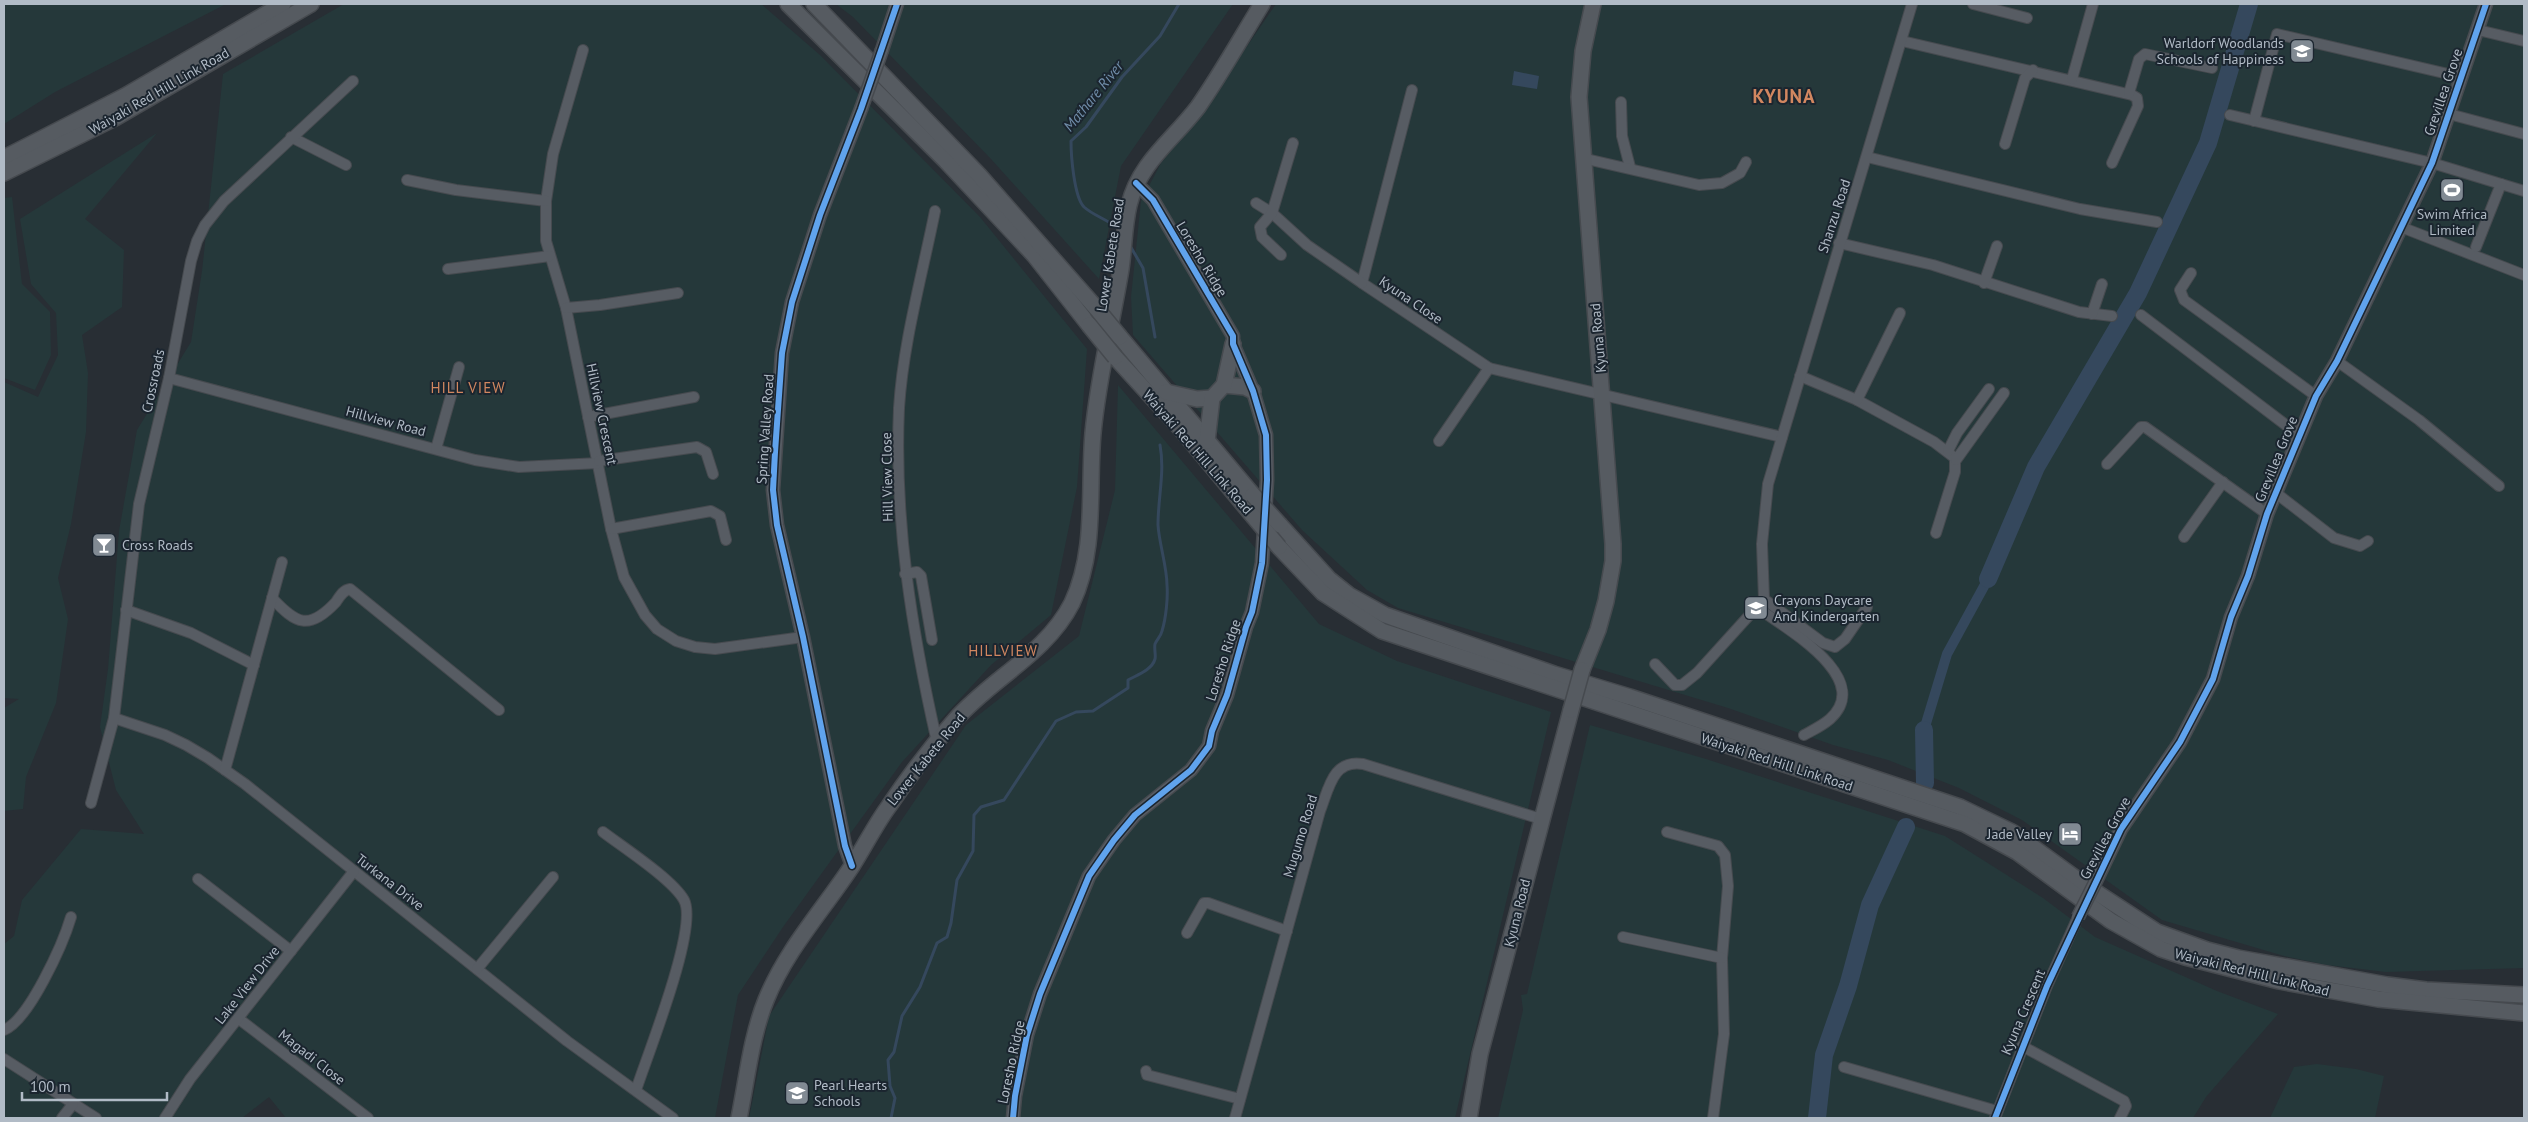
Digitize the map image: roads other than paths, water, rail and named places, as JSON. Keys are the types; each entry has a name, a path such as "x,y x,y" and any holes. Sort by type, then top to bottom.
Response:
{"main road":[{"name":"Waiyaki Red Hill Link Road","path":"4,158 125,96 283,4"},
{"name":"Waiyaki Red Hill Link Road","path":"4,173 115,118 311,4"},
{"name":"Waiyaki Red Hill Link Road","path":"788,4 946,161 1034,255 1089,326 1180,428 1279,548 1323,593 1382,631 1965,824 2017,852 2111,921 2161,949 2217,966 2336,992 2422,1005 2524,1013"},
{"name":"Waiyaki Red Hill Link Road","path":"814,4 979,175 1097,309 1253,495 1329,579 1349,595 1385,615 1554,674 1630,697 1960,807 2012,832 2084,885 2157,932 2238,958 2362,981 2426,990 2524,995"},
{"name":"Lower Kabete Road","path":"739,1118 756,1029 767,997 810,922 852,866 888,806 936,742 963,712 1046,641 1066,614 1078,588 1084,565 1088,538 1097,401 1122,265 1128,211 1136,183 1146,166 1195,110 1262,4"},
{"name":"Kyuna Road","path":"1468,1118 1480,1054 1541,819 1582,670 1598,630 1614,561 1603,395 1582,158 1579,97 1580,72 1593,4"},
{"path":"1207,440 1212,398 1224,385 1233,344"},
{"path":"1224,385 1245,387 1253,391"},
{"path":"1166,392 1197,399 1212,398"}],"street":[{"name":"Spring Valley Road","path":"852,866 844,841 803,637 777,525 773,490 782,353 792,302 897,4"},
{"name":"Shanzu Road","path":"1761,603 1764,516 1768,484 1912,4"},
{"path":"1973,4 2028,18"},
{"path":"2072,79 2092,4"},
{"name":"Grevillea Grove","path":"2078,917 2125,822 2180,742 2206,693 2218,662 2231,617 2248,576 2267,514 2316,396 2337,360 2432,163 2486,4"},
{"path":"2478,30 2524,41"},
{"path":"2254,121 2276,34 2461,77"},
{"path":"1902,41 2072,79 2129,94 2137,98 2138,106 2112,163"},
{"name":"Hillview Crescent","path":"584,50 553,154 546,201 546,241 566,308 599,462 611,529 624,577 634,600 657,629 676,641 716,649 803,637"},
{"path":"2129,94 2139,59 2145,54 2212,68"},
{"path":"2005,144 2025,78 2033,70"},
{"name":"Crossroads","path":"91,803 114,718 139,504 169,378 191,261 205,224 224,201 353,81"},
{"name":"Kyuna Close","path":"1412,90 1362,283 1489,368 1603,395"},
{"path":"1621,102 1622,136 1630,167"},
{"path":"2449,114 2524,134"},
{"path":"2230,115 2432,163 2524,191"},
{"path":"291,137 346,165"},
{"path":"1281,255 1262,237 1260,227 1272,213 1293,143"},
{"path":"1582,158 1630,167 1699,185 1722,183 1740,173 1746,162"},
{"path":"1867,158 2080,209 2157,222"},
{"path":"407,180 456,190 546,201"},
{"name":"Loresho Ridge","path":"1013,1118 1017,1082 1027,1035 1040,994 1089,876 1135,815 1191,770 1209,746 1212,731 1227,695 1252,612 1262,563 1268,480 1266,435 1253,391 1233,344 1233,336 1153,200 1136,183"},
{"path":"2476,247 2501,184"},
{"path":"1256,203 1272,213 1307,245 1362,283"},
{"name":"Hill View Close","path":"935,211 909,339 899,407 899,490 905,574 919,664 936,742"},
{"path":"2401,227 2524,275"},
{"path":"1839,243 1933,265 2092,314 2112,316"},
{"path":"1984,282 1997,246"},
{"path":"448,269 550,256"},
{"path":"2191,273 2180,290 2184,300 2316,396"},
{"path":"2092,314 2102,284"},
{"path":"566,308 600,305 678,293"},
{"path":"1857,400 1900,313"},
{"path":"2140,315 2300,435"},
{"path":"2337,360 2419,420 2498,486"},
{"path":"436,449 459,367"},
{"path":"1439,441 1489,368"},
{"path":"1800,376 1857,400 1948,451 1956,460"},
{"name":"Hillview Road","path":"169,378 476,460 519,466 599,462 697,447 706,452 713,474"},
{"path":"1948,451 1957,433 1989,389"},
{"path":"1936,534 1953,481 1956,460 2004,393"},
{"path":"1603,395 1782,437"},
{"path":"588,417 694,397"},
{"path":"2107,464 2141,427 2145,427 2267,514"},
{"path":"2184,537 2223,482"},
{"path":"2276,493 2334,538 2360,546 2368,541"},
{"path":"611,529 711,511 720,516 726,540"},
{"path":"224,770 282,562"},
{"path":"905,574 917,572 922,576 932,640"},
{"path":"272,598 289,616 302,622 310,622 331,607 346,590 350,589 499,710"},
{"path":"1761,603 1822,643 1835,647 1845,639 1867,607"},
{"path":"1655,664 1675,685 1682,685 1697,673 1761,603"},
{"path":"1761,603 1827,661 1842,685 1842,701 1831,718 1804,735"},
{"path":"126,610 191,633 254,665"},
{"name":"Turkana Drive","path":"114,718 165,735 199,752 354,870 567,1041 673,1118"},
{"name":"Mugumo Road","path":"1235,1118 1323,803 1336,774 1348,763 1363,764 1541,819"},
{"path":"603,832 675,888 685,901 688,915 687,930 671,988 636,1090"},
{"path":"1667,832 1718,846 1725,855 1728,886 1722,958 1724,1034 1713,1118"},
{"name":"Lake View Drive","path":"165,1118 190,1079 239,1019 354,870"},
{"path":"477,969 553,878"},
{"path":"198,879 291,951"},
{"path":"1187,933 1204,903 1287,930"},
{"path":"4,1030 14,1026 46,976 71,917"},
{"name":"Kyuna Crescent","path":"1996,1114 2022,1046 2078,917"},
{"path":"1623,937 1722,958"},
{"name":"Magadi Close","path":"239,1019 368,1118"},
{"path":"2022,1046 2124,1101 2126,1106 2120,1118"},
{"path":"4,1059 96,1118"},
{"path":"1844,1068 1996,1114"},
{"path":"1146,1072 1147,1075 1240,1099"},
{"path":"62,1118 73,1104"}],"water":[{"path":"1514,71 1539,76 1537,89 1512,85"}],"waterway":[{"name":"Mathare River","path":"1117,228 1088,210 1081,202 1074,176 1071,141 1086,127 1122,77 1160,36 1179,4"},
{"path":"1988,579 2036,467 2138,293 2208,143 2249,4"},
{"path":"1129,244 1143,268 1155,337"},
{"path":"891,1118 895,1098 890,1086 888,1060 894,1052 902,1016 920,987 937,943 947,937 951,923 957,880 973,851 974,815 981,807 1004,800 1056,721 1076,712 1093,711 1128,688 1128,680 1148,669 1155,659 1155,644 1161,634 1166,614 1167,596 1167,578 1158,525 1162,475 1160,445"},
{"path":"1924,730 1947,654 1988,579"},
{"path":"1924,730 1925,783"},
{"path":"1817,1118 1824,1055 1848,986 1870,905 1906,827"}],"place":[{"name":"Warldorf Woodlands Schools of Happiness","path":"2302,51"},
{"name":"Swim Africa Limited","path":"2452,190"},
{"name":"Cross Roads","path":"104,545"},
{"name":"Crayons Daycare And Kindergarten","path":"1756,608"},
{"name":"Jade Valley","path":"2070,834"},
{"name":"Pearl Hearts Schools","path":"797,1093"}],"district":[{"name":"KYUNA","path":"1784,96"},
{"name":"HILL VIEW","path":"468,387"},
{"name":"HILLVIEW","path":"1003,650"}]}
